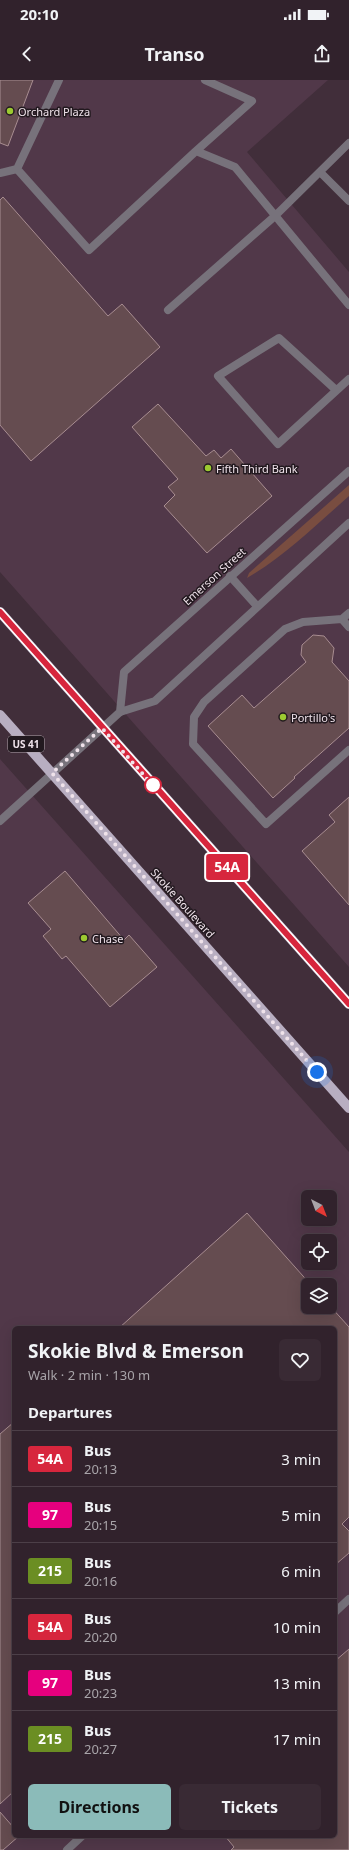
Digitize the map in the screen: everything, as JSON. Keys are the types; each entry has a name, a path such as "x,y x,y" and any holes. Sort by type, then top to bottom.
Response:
{"main road":[{"path":"0,612 349,1004"},
{"name":"Skokie Boulevard","path":"0,714 349,1108"}],"street":[{"path":"17,169 59,80"},
{"path":"17,169 88,250 252,101 205,80"},
{"path":"168,310 275,216 349,143"},
{"path":"196,151 235,167 349,305"},
{"path":"0,173 17,169"},
{"path":"320,172 349,201"},
{"path":"336,390 279,338 218,376 278,444 349,379"},
{"name":"Emerson Street","path":"120,712 124,672 349,471"},
{"path":"0,821 120,712 155,701 257,606 349,524"},
{"path":"230,576 257,606"},
{"path":"349,613 342,620 303,622 285,628 204,702 194,717 193,744 266,824 349,750"},
{"path":"342,620 349,627"},
{"path":"337,1610 349,1600"},
{"path":"67,1850 80,1838"}],"shaded area":[{"path":"0,80 328,80 247,152 349,272 349,967 0,572"},
{"path":"349,485 349,496 287,550 247,578 249,573"},
{"path":"0,759 349,1152 349,1850 0,1850"}],"building":[{"name":"Orchard Plaza","path":"0,80 33,80 8,146 0,143"},
{"path":"3,197 108,316 122,304 160,347 31,461 0,425 0,200"},
{"name":"Fifth Third Bank","path":"158,404 206,456 214,450 221,458 231,449 272,496 207,553 164,506 175,495 168,487 178,479 132,427"},
{"name":"Portillo's","path":"313,635 324,636 334,648 332,662 349,681 349,728 294,777 295,778 273,798 208,726 242,695 254,708 306,662 301,655 302,645"},
{"path":"349,797 349,905 302,851 335,822 329,815"},
{"name":"Chase","path":"65,871 124,940 129,935 157,967 110,1007 66,956 62,959 43,936 51,929 28,903"},
{"path":"247,1213 305,1278 301,1278 301,1314 337,1314 349,1327 349,1517 342,1524 349,1531 349,1553 337,1563 337,1326 121,1326"},
{"path":"12,1424 12,1793 0,1804 0,1434"},
{"path":"349,1649 349,1850 231,1850 234,1847 227,1838 337,1838 337,1659"},
{"path":"0,1812 12,1826 12,1838 17,1838 3,1850 0,1850"}],"bus line":[{"name":"54A","path":"0,612 349,1004"}],"place":[{"name":"Orchard Plaza","path":"10,111"},
{"name":"Fifth Third Bank","path":"208,468"},
{"name":"Portillo's","path":"283,717"},
{"name":"Chase","path":"84,938"}],"route":[{"path":"153,785 157,790 102,728 52,773 317,1072"}]}
